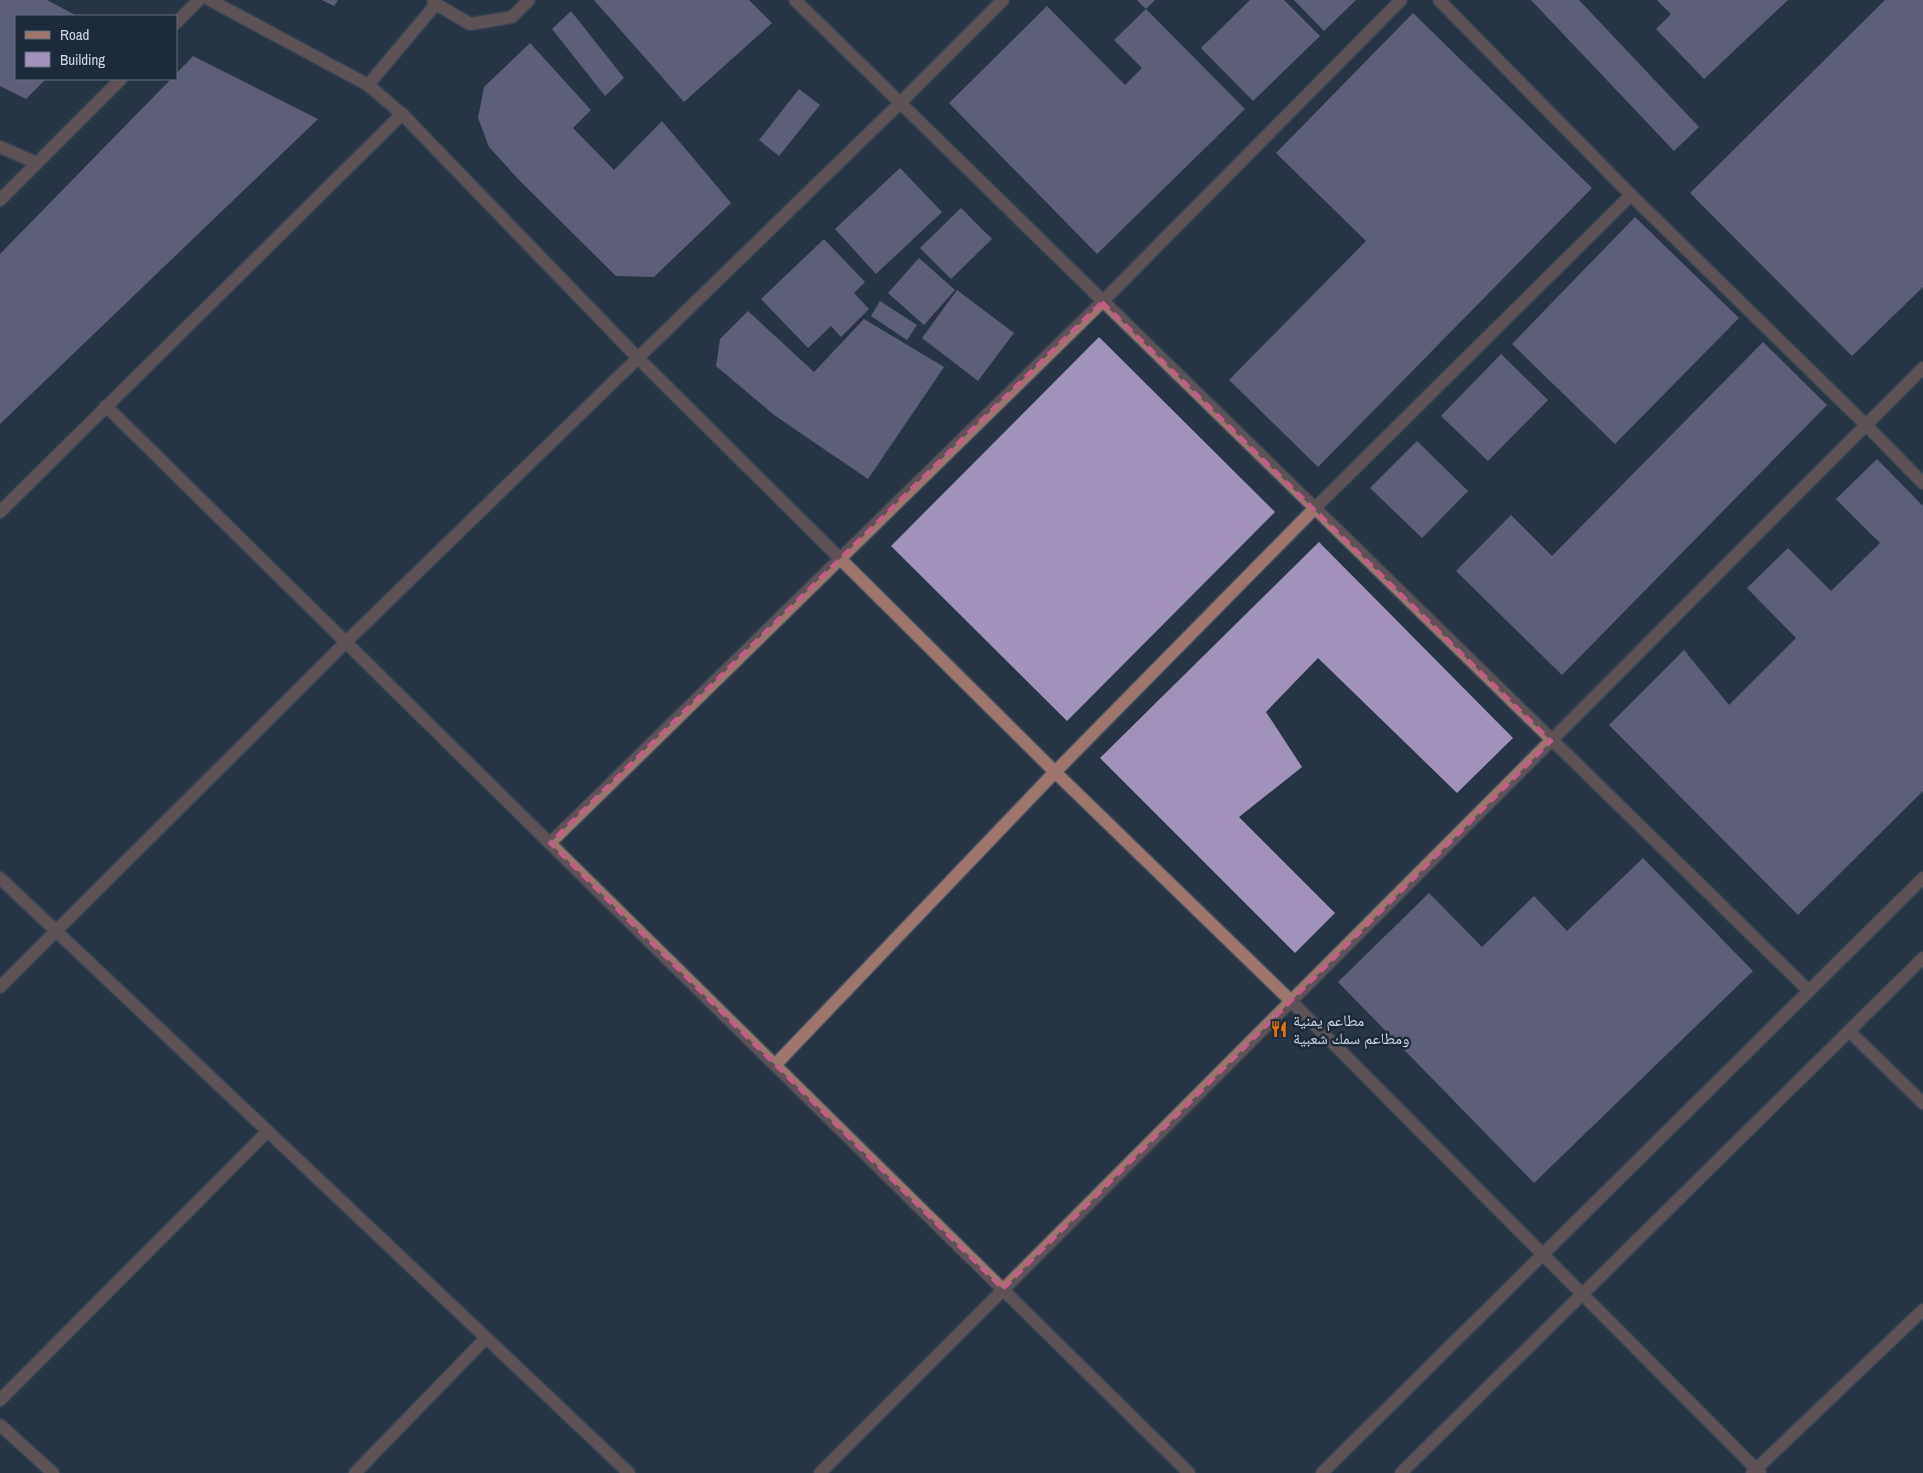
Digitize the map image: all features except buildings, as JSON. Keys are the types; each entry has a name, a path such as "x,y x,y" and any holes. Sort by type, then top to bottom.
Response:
{"street":[{"path":"178,21 199,0"},
{"path":"210,0 368,85 402,114 638,358 1055,772 1291,1002 1756,1472 1923,1310"},
{"path":"368,85 434,2 470,24 512,17 529,0"},
{"path":"795,0 1808,991"},
{"path":"0,987 346,642 900,103 1003,0"},
{"path":"550,842 1102,302 1401,0"},
{"path":"1439,0 1631,195 1923,483"},
{"path":"0,200 120,80"},
{"path":"0,512 402,114"},
{"path":"0,147 37,163"},
{"path":"775,1065 1055,772 1315,508 1631,195"},
{"path":"820,1473 1923,368"},
{"path":"106,406 1189,1473"},
{"path":"0,878 629,1473"},
{"path":"1322,1473 1923,878"},
{"path":"1401,1473 1923,958"},
{"path":"1849,1031 1923,1103"},
{"path":"0,1400 268,1131"},
{"path":"356,1473 486,1338"},
{"path":"0,1425 53,1473"}],"highlighted area":[{"path":"1102,302 1551,741 1003,1289 550,843"}],"place":[{"name":"مطاعم يمنية ومطاعم سمك شعبية","path":"1279,1029"}]}
